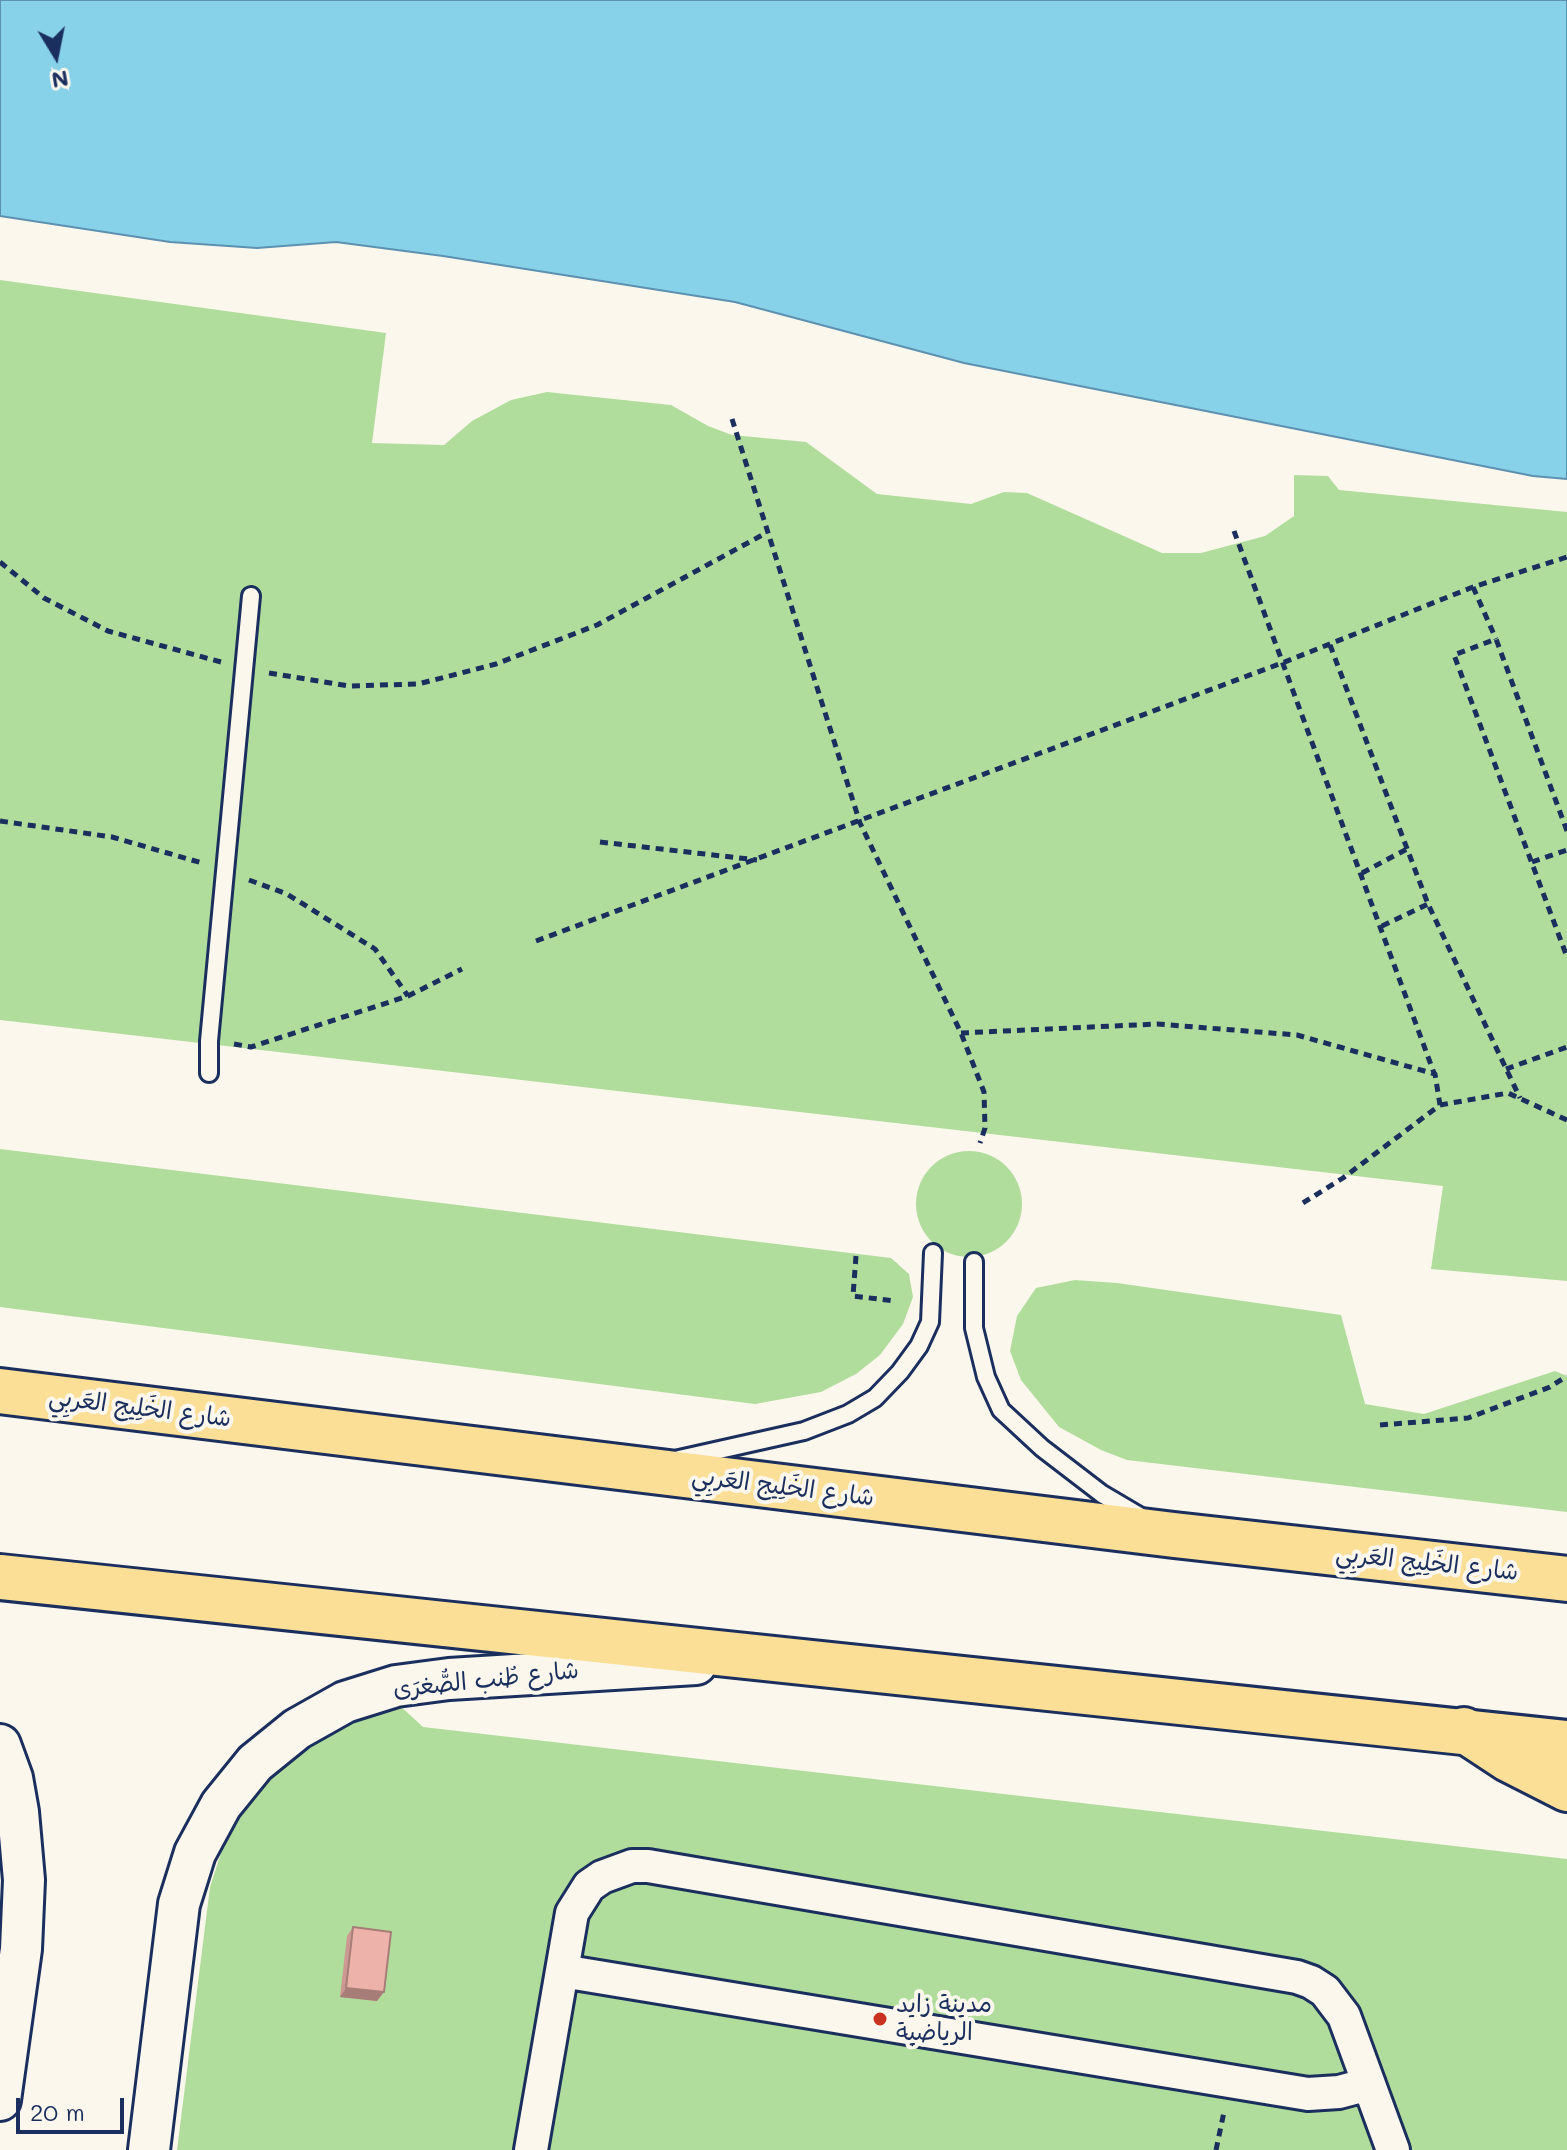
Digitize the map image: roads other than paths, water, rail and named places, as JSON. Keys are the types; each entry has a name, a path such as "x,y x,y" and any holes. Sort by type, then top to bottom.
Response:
{"main road":[{"name":"شارع الخَلِيج العَربِي","path":"0,1391 1174,1535 1567,1579"},
{"path":"0,1577 1567,1743"},
{"path":"1464,1730 1508,1759 1567,1789"}],"street":[{"name":"شارع طُنب الصُّغرَى","path":"149,2150 179,1904 195,1853 221,1805 247,1774 297,1729 345,1702 396,1686 449,1679 764,1660"},
{"path":"0,1818 6,1805 6,1761"},
{"path":"0,2100 7,1985 21,1949 24,1880 18,1812 6,1761"},
{"path":"531,2150 572,1913 579,1899 602,1877 632,1866 648,1866 1297,1977 1325,1991 1344,2016 1393,2150"},
{"path":"562,1971 1308,2094 1339,2092 1369,2084"}],"lane":[{"path":"209,1073 209,1041 251,596"},
{"path":"637,1468 804,1431 848,1414 875,1398 919,1346 930,1322 933,1253"},
{"path":"974,1262 974,1328 986,1377 1001,1410 1042,1448 1102,1494 1174,1535"}],"water":[{"path":"0,0 1567,0 1567,479 1533,476 964,363 735,302 336,242 257,248 170,242 0,216"}],"place":[{"name":"مدينة زايد الرياضية","path":"880,2019"}]}
